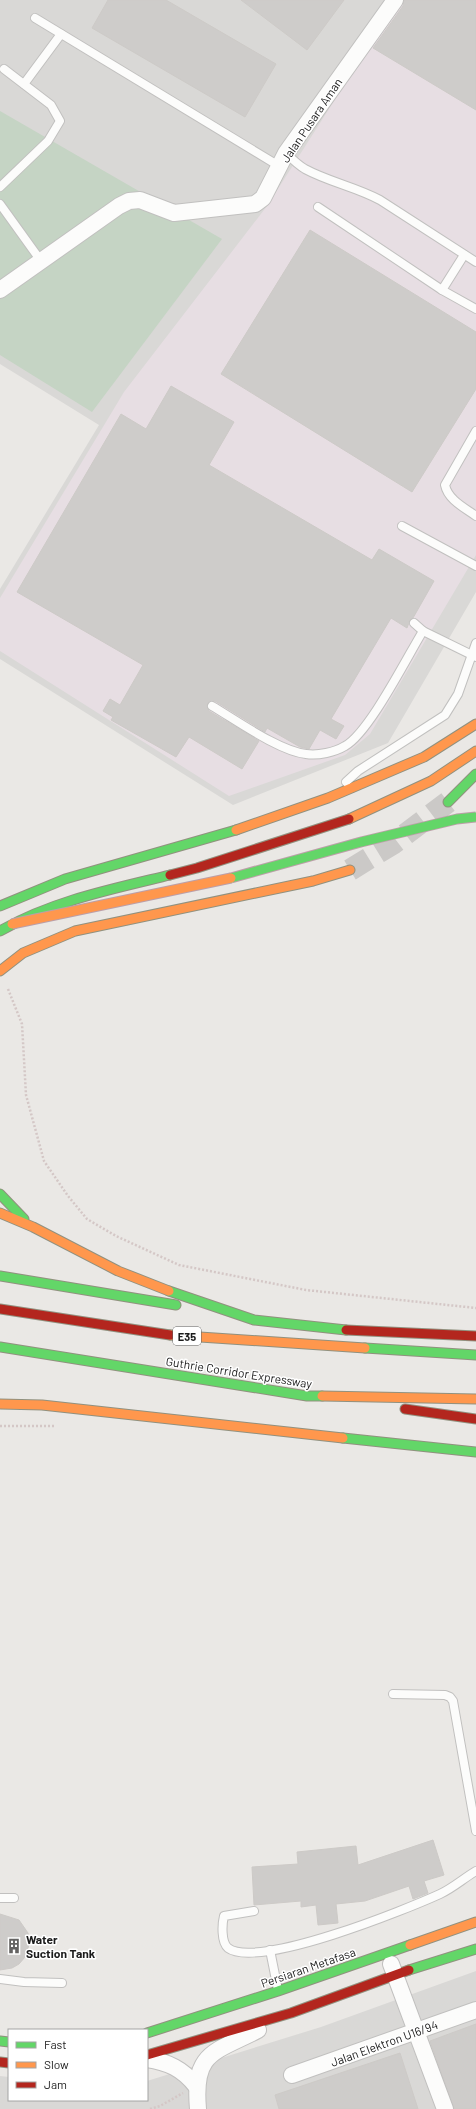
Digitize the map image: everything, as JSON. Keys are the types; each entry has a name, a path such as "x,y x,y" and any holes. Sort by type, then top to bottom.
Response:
{"main road":[{"path":"0,906 65,880 253,825 328,798 424,757 476,724"},
{"path":"0,931 12,924 82,896 197,868 352,818 431,781 476,751"},
{"path":"448,802 476,774"},
{"path":"12,924 211,884 361,842 457,819 476,817"},
{"path":"0,971 23,953 75,931 313,881 350,870"},
{"path":"0,1194 6,1202 33,1227"},
{"path":"0,1213 33,1227 118,1271 200,1303 254,1320"},
{"path":"0,1276 136,1297 254,1320 331,1329 476,1336"},
{"name":"E35","path":"0,1309 171,1335 476,1355"},
{"name":"Guthrie Corridor Expressway","path":"0,1347 307,1396 476,1399"},
{"path":"307,1396 476,1419"},
{"path":"0,1404 42,1405 476,1452"},
{"name":"Persiaran Metafasa","path":"148,2033 278,1991 476,1922"},
{"path":"148,2055 292,2013 395,1975 476,1949"}],"street":[{"name":"Jalan Pusara Aman","path":"0,290 119,206 129,202 140,200 174,214 255,204 263,198 283,160 395,0"},
{"path":"387,1953 445,2109"},
{"name":"Jalan Elektron U16/94","path":"292,2075 476,2010"},
{"path":"198,2109 196,2086 204,2060 212,2054 292,2013"},
{"path":"148,2059 161,2061 176,2067 187,2074 196,2086"}],"lane":[{"path":"35,18 283,160 324,178 365,192 380,200 476,262"},
{"path":"24,84 61,34"},
{"path":"0,187 48,141 60,121 50,105 4,70"},
{"path":"1,206 41,261"},
{"path":"318,207 442,290 476,309"},
{"path":"442,290 464,255"},
{"path":"476,431 445,486 446,491 455,501 476,516"},
{"path":"402,526 476,566"},
{"path":"414,623 423,631 474,657"},
{"path":"212,706 282,746 306,754 334,750 345,746 359,735 370,720 423,631"},
{"path":"328,798 358,771 445,715 454,703 474,657 476,643"},
{"path":"393,1694 445,1695 450,1697 453,1702 476,1831"},
{"path":"254,1911 224,1916 222,1922 226,1947 234,1951 245,1952 270,1950 304,1944 388,1916 442,1893 476,1871"},
{"path":"0,1898 14,1898"},
{"path":"270,1950 278,1991"},
{"path":"0,1979 24,1982 62,1983"}],"path":[{"path":"8,989 22,1024 26,1095 44,1161 68,1196 87,1218 116,1236 179,1265 306,1290 476,1308"},
{"path":"150,2109 160,2106 196,2086"}],"shaded area":[{"path":"0,0 476,0 476,592 388,743 233,805 0,659 0,589 99,425 0,364"},
{"path":"402,0 476,0 476,555 370,734 345,755 229,796 0,651 0,598 124,392 267,206 359,62"},
{"path":"476,1971 476,2109 0,2109 0,2076 8,2077 8,2101 148,2101 148,2081 321,2027"}],"green space":[{"path":"0,111 222,239 92,412 0,355"}],"building":[{"path":"108,0 166,0 276,64 245,117 92,28"},
{"path":"241,0 344,0 307,50"},
{"path":"404,0 476,0 476,110 373,48 403,6"},
{"path":"310,230 476,332 476,389 412,492 221,374"},
{"path":"171,386 234,422 209,465 372,560 379,549 434,581 413,618 410,620 407,628 391,618 331,719 344,726 336,739 320,730 309,749 300,747 267,728 265,732 215,701 208,703 207,706 209,711 259,741 242,769 189,737 176,757 111,720 113,717 103,711 110,699 120,705 143,665 17,592 121,414 146,429"},
{"path":"433,1840 444,1875 424,1881 428,1893 413,1899 409,1886 365,1901 336,1904 338,1923 318,1925 316,1905 301,1907 301,1901 254,1905 252,1867 298,1864 297,1852 356,1846 358,1865"},
{"name":"Water Suction Tank","path":"0,1914 19,1920 28,1933 30,1942 25,1957 19,1964 12,1968 0,1970"},
{"path":"476,2024 476,2109 454,2109 430,2041"},
{"path":"400,2053 418,2109 279,2109 275,2095"}],"tunnel":[{"path":"350,870 394,843 448,802"}],"traffic: fast":[{"path":"448,802 476,774"},
{"path":"231,878 361,842 457,819 476,817"},
{"path":"0,906 65,879 236,830"},
{"path":"0,931 61,904 104,891 170,875"},
{"path":"0,1194 24,1219"},
{"path":"0,1276 176,1305"},
{"path":"169,1291 254,1320 346,1330"},
{"path":"0,1347 307,1396 322,1396"},
{"path":"365,1348 476,1355"},
{"path":"343,1438 476,1452"},
{"path":"148,2033 278,1991 410,1945"},
{"path":"409,1970 476,1949"},
{"path":"0,2041 8,2042"}],"traffic: slow":[{"path":"236,830 328,798 424,757 476,724"},
{"path":"349,819 431,781 476,751"},
{"path":"0,971 23,953 75,931 313,881 350,870"},
{"path":"12,924 231,878"},
{"path":"0,1213 33,1227 118,1271 169,1291"},
{"path":"170,1335 365,1348"},
{"path":"322,1396 476,1399"},
{"path":"0,1404 42,1405 343,1438"},
{"path":"410,1945 476,1922"}],"traffic: jam":[{"path":"170,875 197,868 349,819"},
{"path":"0,1309 170,1335"},
{"path":"346,1330 476,1336"},
{"path":"405,1409 476,1419"},
{"path":"148,2055 291,2013 409,1970"},
{"path":"0,2062 8,2063"}],"place":[{"name":"Water Suction Tank","path":"14,1946"}]}
